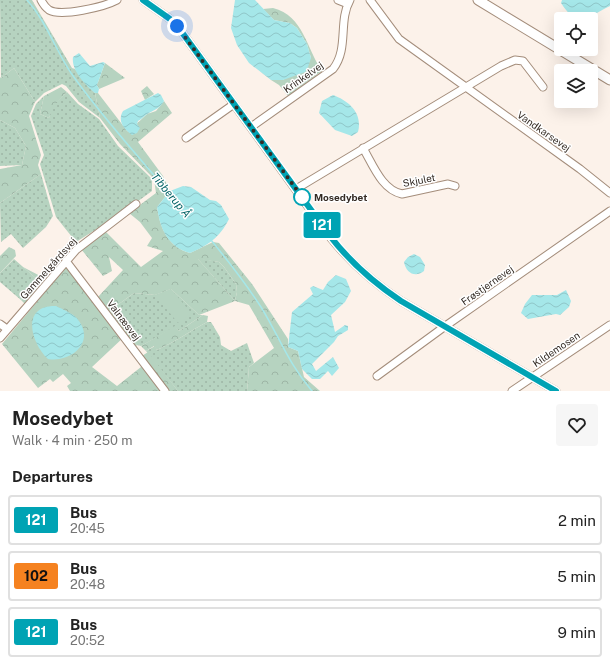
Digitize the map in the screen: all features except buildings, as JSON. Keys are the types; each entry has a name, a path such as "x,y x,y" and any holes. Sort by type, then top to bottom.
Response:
{"main road":[{"path":"478,0 610,80"}],"street":[{"path":"40,0 44,7 57,12 88,10 101,7 117,0"},
{"path":"143,0 177,26 330,236 352,262 383,289 444,327 556,391"},
{"name":"Krinkelvej","path":"251,127 333,69 338,62 341,54 349,2 338,0"},
{"name":"Vandkarsevej","path":"370,0 399,39 580,169 610,193"},
{"path":"296,188 465,87 501,66 515,60 523,61 543,87"},
{"path":"186,138 234,104"},
{"name":"Skjulet","path":"363,148 386,185 395,193 402,194 448,184 455,186"},
{"name":"Gammelgårdsvej","path":"0,338 76,250 136,204"},
{"name":"Frøstjernevej","path":"377,376 444,327 610,211"},
{"name":"Valnæsvej","path":"66,261 166,391"},
{"path":"0,324 7,329"},
{"name":"Kildemosen","path":"512,391 610,325"}],"green space":[{"path":"0,0 32,0 72,68 75,69 95,93 100,118 79,102 66,86 62,84 44,93 35,102 14,68 1,78"},
{"path":"273,8 283,12 298,25 322,71 288,96 279,85 271,80 283,80 311,58 307,44 297,28 290,23 274,20 263,9"},
{"path":"105,63 125,78 99,89 97,85"},
{"path":"14,68 35,102 29,116 41,155 38,165 41,174 0,203 0,169 22,165 26,146 15,128 0,120 0,77 1,78"},
{"path":"147,86 154,94 145,100 141,91"},
{"path":"61,87 67,92 53,107 49,118 40,114 44,96"},
{"path":"67,92 78,104 99,119 118,146 152,179 152,191 119,215 76,242 56,217 40,164 44,155 31,116 36,104 44,96 40,114 49,118 52,107"},
{"path":"95,93 98,93 128,132 147,114 156,111 164,101 172,113 138,142 163,176 170,191 157,207 160,222 166,236 176,246 190,253 213,242 219,243 252,284 288,339 288,347 298,351 304,377 320,391 247,391 249,367 274,348 249,305 235,301 199,315 171,289 155,295 134,293 112,309 137,345 134,348 125,336 92,367 117,386 141,367 139,358 148,352 178,391 70,391 67,386 71,383 63,374 53,382 50,379 38,388 2,344 65,268 69,267 95,300 98,297 123,270 109,257 112,271 103,276 81,249 106,232 141,267 163,251 147,246 152,238 140,222 129,213 156,193 154,179 120,144 100,118","holes":["198,259 219,262 224,267 236,284 237,292 235,301"]},
{"path":"0,120 15,128 26,146 22,165 0,166"},
{"path":"41,174 53,216 46,227 23,248 11,234 1,242 0,203"},
{"path":"9,247 15,250 16,256 0,273 0,256"},
{"path":"197,258 219,262 224,267 236,284 237,292 235,301"},
{"path":"14,259 39,281 21,300 0,282 0,273"},
{"path":"23,267 46,279 25,304 21,300 23,298 22,296 39,281"},
{"path":"171,289 199,315 203,315 179,331 175,327 141,346 137,345 112,309 134,293 155,295"},
{"path":"171,289 192,314 178,323 155,295"},
{"path":"203,315 208,316 207,322 164,347 157,350 154,346 146,351 141,346 175,326 179,331"},
{"path":"207,322 211,322 220,337 221,345 231,351 247,343 254,363 249,367 247,391 178,391 146,351 155,346 157,350 164,347"}],"water":[{"path":"235,0 255,0 274,20 290,23 297,28 307,44 311,58 305,72 283,80 271,80 249,63 237,45 231,28"},
{"path":"562,0 610,0 610,6 598,12 568,12 561,3"},
{"path":"79,53 90,66 103,62 105,63 97,85 99,89 98,93 95,93 87,86 76,72 73,57"},
{"path":"158,93 164,101 159,107 138,121 137,124 140,128 137,133 132,135 122,124 121,115 123,111"},
{"path":"333,95 349,104 357,114 359,125 358,132 352,136 335,130 319,113 322,101"},
{"path":"183,186 191,187 210,200 216,201 221,205 229,219 218,236 203,247 190,253 176,246 166,236 160,223 157,207 170,191"},
{"path":"414,254 420,257 425,265 424,271 421,273 411,273 405,266 404,262 408,257"},
{"path":"336,275 346,279 351,291 345,302 331,315 335,332 345,325 348,326 348,330 338,336 312,364 316,371 333,357 339,368 332,376 328,371 320,379 312,379 302,369 298,351 288,347 292,312 313,294 310,288 313,286 323,290 328,282"},
{"path":"566,290 571,301 569,307 560,315 556,314 528,319 521,313 525,304 532,295 557,295"},
{"path":"56,306 75,316 83,329 84,337 78,350 72,355 64,358 48,359 42,352 33,334 33,318 37,311 45,307"}],"waterway":[{"name":"Tibberup Å","path":"27,0 40,17 65,64 82,88 104,117 163,186 170,192"},
{"name":"Tibberup Å","path":"211,240 255,298 268,318 290,360 312,391"}],"bus line":[{"name":"121","path":"143,0 170,19 181,31 330,236 352,262 383,289 401,301 531,378 556,391"}],"place":[{"name":"Mosedybet","path":"302,197"}],"route":[{"path":"177,26 302,197"}]}
